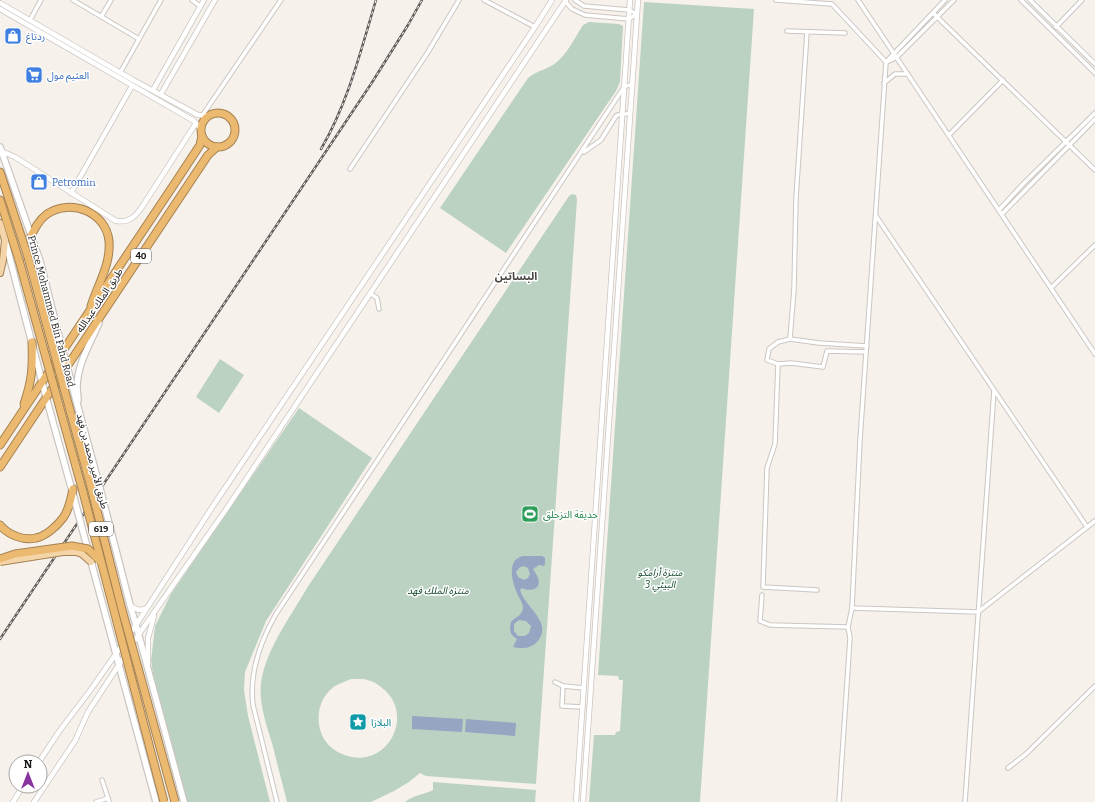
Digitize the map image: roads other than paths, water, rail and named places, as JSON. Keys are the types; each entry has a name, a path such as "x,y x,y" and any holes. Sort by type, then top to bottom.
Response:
{"highway":[{"path":"216,113 225,115 233,122 235,128 234,134 229,143 224,146 217,147 208,144 200,129 206,116 216,113"},
{"name":"طريق الملك عبدالله","path":"0,445 200,145 200,129"},
{"name":"طريق الملك عبدالله","path":"0,470 1,464 208,155 217,147"},
{"name":"طريق الأمير محمد بن فهد","path":"0,172 28,257 175,802"},
{"name":"طريق الأمير محمد بن فهد","path":"0,200 19,260 164,802"},
{"path":"31,236 38,223 47,214 57,209 70,207 79,208 91,212 99,220 109,239 110,253 106,268 96,288 88,313"},
{"path":"21,413 31,385 33,361 32,342"},
{"path":"0,525 10,534 21,538 36,538 47,533 64,517 71,501 73,489"},
{"path":"0,560 15,554 72,546 88,549 101,562"}],"main road":[{"name":"Prince Mohammed Bin Fahd Road","path":"1,149 40,261 79,412 98,477 130,605 184,802"},
{"path":"0,223 46,398 73,489 91,562 156,802"},
{"path":"0,273 4,260 5,240"},
{"path":"79,412 77,387 79,369 104,311"},
{"path":"0,560 63,552 76,552 82,554 91,562"}],"street":[{"path":"30,20 41,0"},
{"path":"73,0 81,2 102,17 139,39"},
{"path":"102,17 111,0"},
{"path":"118,78 161,0"},
{"path":"192,0 200,6"},
{"path":"153,90 204,0"},
{"path":"161,94 215,0"},
{"path":"0,3 121,73 198,115 206,116 281,0"},
{"path":"350,169 428,52 459,0"},
{"path":"484,0 535,27"},
{"path":"44,754 136,625 217,500 552,0"},
{"path":"575,0 588,7 630,10 637,14"},
{"path":"576,802 630,0"},
{"path":"583,802 638,0"},
{"path":"776,0 832,2 886,62"},
{"path":"858,0 1095,354"},
{"path":"839,802 850,638 848,627 852,608 866,352 886,62 945,0"},
{"path":"886,62 897,57 954,0"},
{"path":"1021,0 1095,73"},
{"path":"1030,0 1095,64"},
{"path":"1052,30 1082,0"},
{"path":"34,802 75,741 88,712 139,634 227,508 565,1 572,9 581,14 629,19 637,14"},
{"path":"0,10 194,121 200,129 142,208 134,217 126,221 116,221 1,149"},
{"path":"933,12 1095,170"},
{"path":"787,31 845,33"},
{"path":"790,339 794,289 796,198 807,32"},
{"path":"884,83 895,74 908,74"},
{"path":"949,135 1003,80"},
{"path":"277,802 252,706 251,691 255,664 265,633 276,614 624,88 628,85 632,87"},
{"path":"71,193 132,86"},
{"path":"581,154 601,140 616,116 628,114 631,110"},
{"path":"1068,143 1095,113"},
{"path":"1000,212 1023,184 1095,119"},
{"path":"619,169 626,169"},
{"path":"876,216 1088,527"},
{"path":"1051,288 1095,245"},
{"path":"611,283 618,284"},
{"path":"371,294 377,298 379,309"},
{"path":"866,352 827,350 823,367 778,364 767,360 769,348 778,342 790,339 819,343 867,346"},
{"path":"778,364 775,444 767,468 763,587 817,590"},
{"path":"605,371 612,372"},
{"path":"965,802 994,390"},
{"path":"599,470 606,471"},
{"path":"852,608 978,612 1095,522"},
{"path":"593,559 600,559"},
{"path":"762,595 760,621 770,625 848,627"},
{"path":"130,605 139,610 143,610 148,607"},
{"path":"149,675 148,638 156,610"},
{"path":"584,680 591,680"},
{"path":"555,682 563,686 584,688"},
{"path":"563,686 562,706 583,707"},
{"path":"1008,768 1031,750 1095,686"},
{"path":"582,720 589,721"},
{"path":"580,753 586,753"},
{"path":"96,802 108,800 102,780"},
{"path":"577,787 584,788"}],"water":[{"path":"523,556 542,556 545,558 544,566 539,565 533,569 539,582 537,587 532,590 522,588 520,590 527,603 537,615 542,628 541,635 537,642 531,646 522,648 513,647 517,639 511,634 510,630 511,622 520,615 523,608 512,577 512,566 518,558","holes":["523,566 528,568 530,574 528,578 524,580 518,577 516,572","519,620 526,621 531,626 529,633 525,636 518,636 514,631 514,624"]},
{"path":"412,716 463,719 462,732 412,729"},
{"path":"466,719 516,723 515,736 465,732"}],"railway":[{"path":"321,149 339,113 346,95 376,0"},
{"path":"0,639 371,84 422,0"}],"place":[{"name":"ردتاغ","path":"13,36"},
{"name":"العثيم مول","path":"34,75"},
{"name":"Petromin","path":"39,182"},
{"name":"حديقة التزحلق","path":"530,514"},
{"name":"البلازا","path":"358,722"}],"district":[{"name":"البساتين","path":"516,276"}],"park label":[{"name":"منتزة أرامكو البيئي 3","path":"660,578"},
{"name":"منتزه الملك فهد","path":"438,590"}]}
